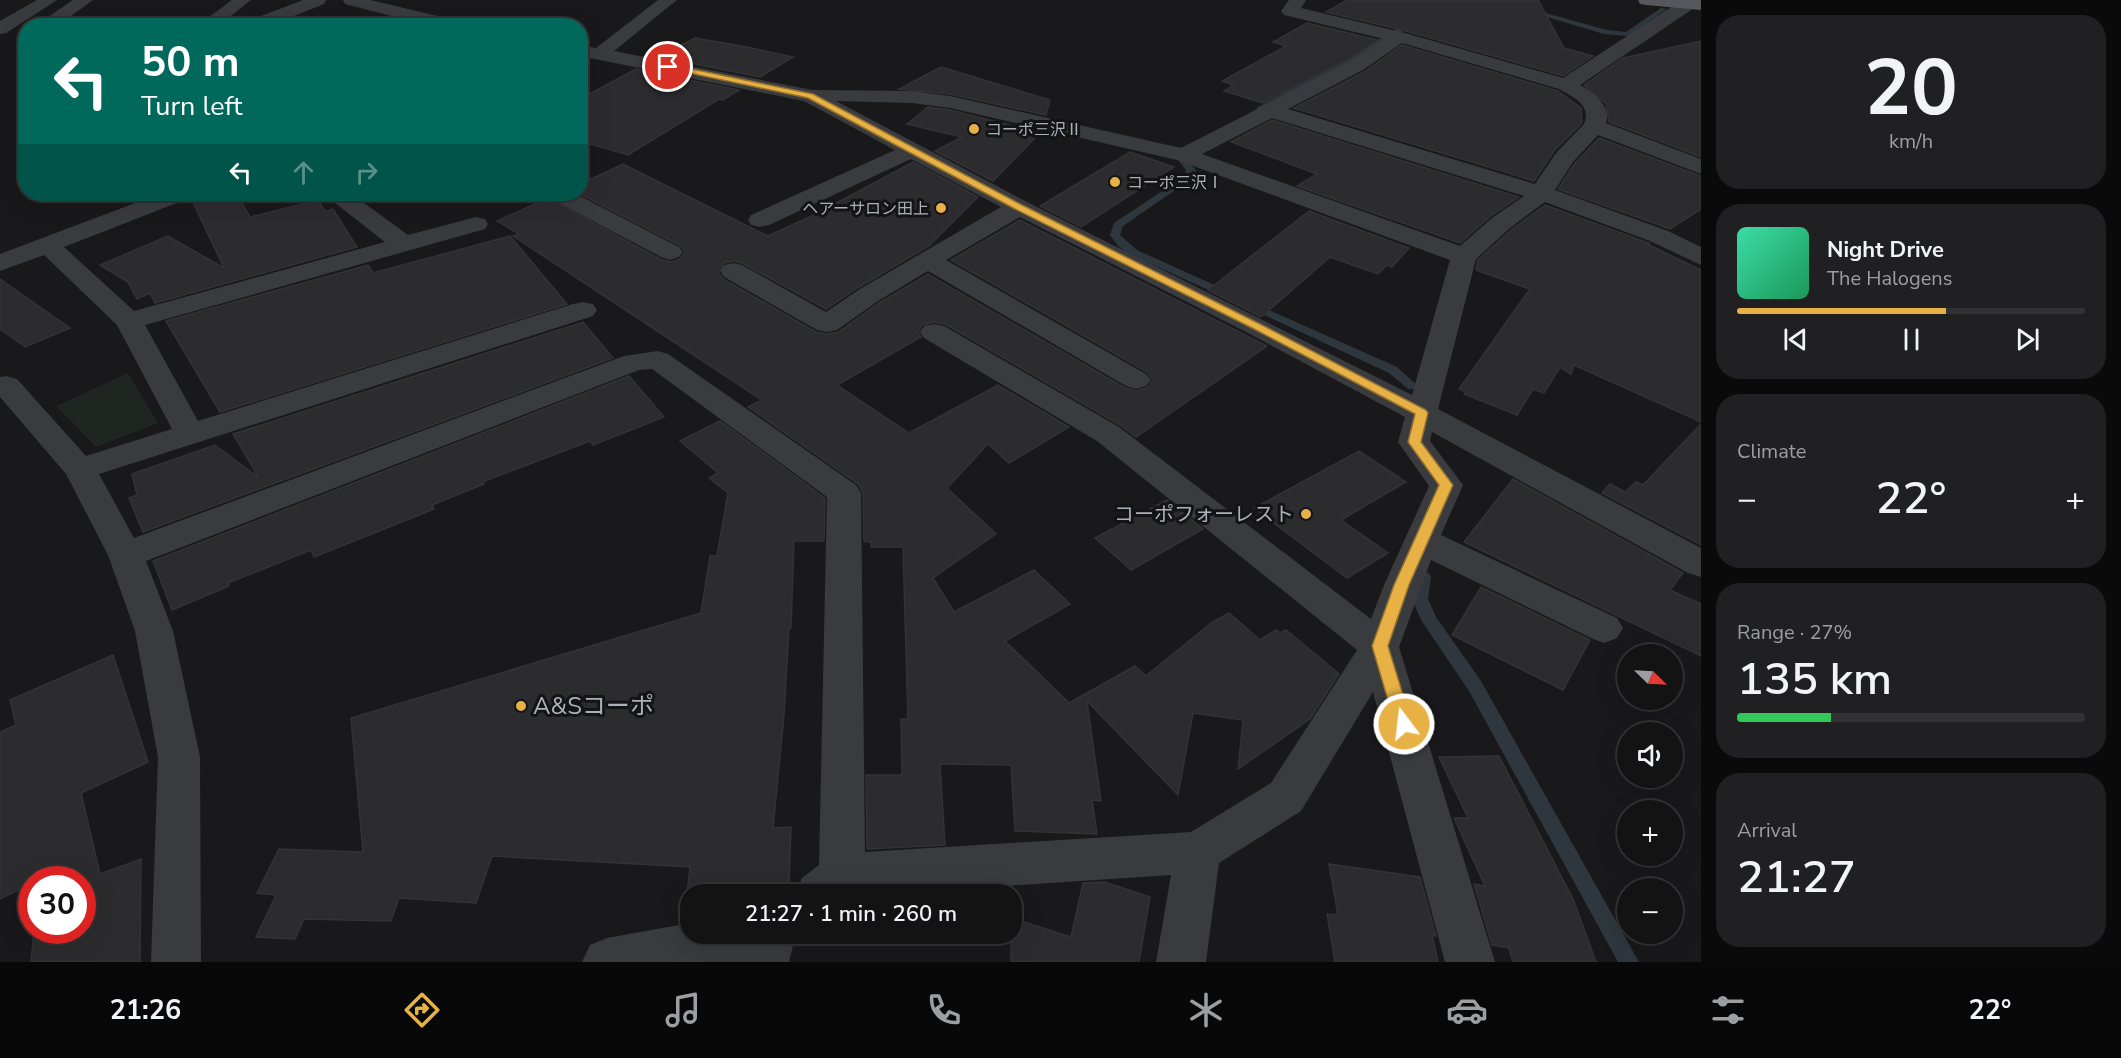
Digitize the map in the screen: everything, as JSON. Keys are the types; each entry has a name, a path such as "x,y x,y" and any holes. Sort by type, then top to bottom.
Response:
{"main road":[{"path":"1646,0 1695,3"}],"street":[{"path":"19,18 49,0"},
{"path":"57,18 85,0"},
{"path":"217,18 243,0"},
{"path":"272,18 318,0"},
{"path":"351,0 419,18"},
{"path":"590,52 669,0"},
{"path":"842,884 1198,852 1286,797 1380,646 1402,585 1446,485 1414,442 1464,256 1540,195 1564,158 1594,126 1597,118 1594,106 1586,96 1566,85 1393,36 1290,11 1298,0"},
{"path":"1566,85 1695,3"},
{"path":"0,29 18,18"},
{"path":"1176,154 1271,111 1356,66 1393,36"},
{"path":"590,52 810,96 912,97 950,102 1176,154 1464,256"},
{"path":"810,96 1019,207 1258,327 1422,413 1701,564"},
{"path":"1271,111 1540,195 1563,200 1659,236 1701,257"},
{"path":"1594,126 1701,167"},
{"path":"760,220 912,150"},
{"path":"0,263 161,201"},
{"path":"347,201 404,244"},
{"path":"572,201 670,252"},
{"path":"733,271 826,324 927,260 1019,207"},
{"path":"129,321 476,224"},
{"path":"54,251 129,321 190,434"},
{"path":"927,260 1136,380"},
{"path":"80,469 583,310"},
{"path":"934,332 1108,434 1380,646 1470,962"},
{"path":"126,555 634,362 658,360 844,493 831,884"},
{"path":"2,384 80,469 126,555 154,631 179,757 176,962"},
{"path":"1422,541 1604,628"},
{"path":"1181,962 1198,852"},
{"path":"607,962 708,944"},
{"path":"764,962 768,944"}],"shaded area":[{"path":"128,373 158,423 96,447 56,406"}],"building":[{"path":"1347,0 1538,0 1564,48 1593,56 1563,76 1406,31 1326,12"},
{"path":"1307,23 1378,40 1348,60 1263,103 1224,91 1234,85 1222,81 1286,46 1273,42"},
{"path":"695,38 793,57 760,77 658,57"},
{"path":"1701,41 1701,157 1609,122 1606,104 1584,85 1623,58"},
{"path":"1402,45 1558,91 1581,108 1582,123 1554,151 1534,181 1294,108 1364,72"},
{"path":"941,67 1050,100 1046,115 950,94 899,89"},
{"path":"636,69 739,90 723,100 719,99 628,155 588,143 588,95"},
{"path":"928,107 950,110 1040,133 993,181 935,151 962,137 907,124"},
{"path":"1272,120 1519,197 1491,216 1460,243 1297,186 1317,174 1231,142"},
{"path":"1599,138 1701,176 1701,209 1670,229 1558,189 1575,163"},
{"name":"コーポ三沢Ⅰ","path":"1130,152 1174,167 1081,227 1040,206"},
{"path":"913,162 978,197 929,246 826,309 742,263 733,261 724,263 718,272 723,279 816,332 827,334 838,332 879,303 928,274 1125,388 1137,391 1148,387 1153,380 1147,372 951,260 1020,220 1267,346 1136,437 1120,425 945,324 934,322 922,325 918,331 921,337 837,385 909,433 998,385 1069,427 1009,463 988,444 947,488 996,534 933,578 954,612 1034,570 1070,604 1005,641 1069,703 1135,666 1146,676 1211,623 1229,613 1260,640 1276,630 1280,633 1286,630 1339,674 1310,719 1238,769 1243,720 1193,713 1178,795 1087,701 1101,801 1092,800 1097,834 1015,831 1011,765 940,764 945,845 867,849 866,775 902,775 901,719 908,719 903,547 871,547 871,542 864,541 863,493 858,484 748,407 762,400 513,236 519,234 497,221 541,201 554,201 660,259 671,262 680,259 685,253 681,246 588,198 588,180 623,164 768,236 814,215"},
{"path":"192,201 241,201 250,217 319,201 325,211 333,209 357,247 155,303 150,293 137,299 128,282 100,265 168,236 224,268"},
{"path":"1545,205 1649,243 1647,244 1701,270 1701,422 1574,365 1571,374 1560,367 1544,393 1533,389 1517,415 1464,394 1466,392 1459,389 1530,289 1476,270 1478,260 1511,230"},
{"path":"1309,211 1409,248 1392,267 1387,265 1378,274 1330,257 1261,317 1208,290"},
{"path":"510,236 567,304 220,412 166,321 368,265 373,273"},
{"path":"0,279 70,328 25,347 0,329"},
{"path":"583,322 613,358 143,532 129,498 137,495 132,474 215,445 259,478 233,434"},
{"path":"629,376 664,417 593,445 590,441 482,482 484,484 432,505 434,509 314,557 311,550 228,583 229,586 172,610 153,561"},
{"path":"720,421 825,498 824,541 794,541 791,628 789,628 784,715 773,828 791,827 789,884 688,884 690,867 492,856 476,903 399,898 391,921 304,919 295,939 256,937 276,895 257,893 279,849 363,852 351,718 701,613 710,556 717,556 728,493 709,478 718,473 680,441"},
{"path":"1701,424 1701,545 1602,493 1610,484 1625,492 1636,482 1643,485"},
{"name":"コーポフォーレスト","path":"1359,451 1406,482 1341,520 1388,553 1347,578 1254,508"},
{"path":"1513,479 1683,573 1670,590 1701,604 1701,656 1683,647 1683,644 1676,644 1464,542"},
{"path":"1167,500 1203,529 1131,570 1095,538"},
{"path":"1481,587 1590,640 1563,690 1452,635"},
{"path":"113,655 148,762 81,793 100,874 141,859 140,962 31,962 33,944 96,944 96,866 18,866 18,890 0,899 0,732 16,725 10,700"},
{"path":"1499,756 1574,901 1596,962 1513,962 1509,948 1492,945 1474,884 1485,886 1454,818 1468,818 1439,757"},
{"path":"1329,864 1420,877 1436,936 1432,935 1438,962 1335,962 1327,914 1338,915"},
{"path":"1104,882 1150,897 1139,962 1011,962 1011,944 1022,944 1022,921 1071,937 1083,883"}],"waterway":[{"path":"1531,11 1607,32 1628,34 1663,9"},
{"path":"1260,108 1341,66 1416,21"},
{"path":"1179,150 1177,153 1181,160 1191,170 1189,177 1118,225 1115,235 1133,252 1228,295"},
{"path":"1251,305 1393,370 1412,386"},
{"path":"1424,577 1420,599 1429,620 1475,686 1629,962"}],"place":[{"name":"コーポ三沢Ⅱ","path":"974,129"},
{"name":"コーポ三沢Ⅰ","path":"1115,182"},
{"name":"ヘアーサロン田上","path":"941,208"},
{"name":"コーポフォーレスト","path":"1306,514"},
{"name":"A&Sコーポ","path":"521,706"}],"route":[{"path":"668,67 810,96 841,110 882,135 1019,207 1258,327 1422,413 1414,442 1446,485 1402,585 1380,646 1404,724"}]}
